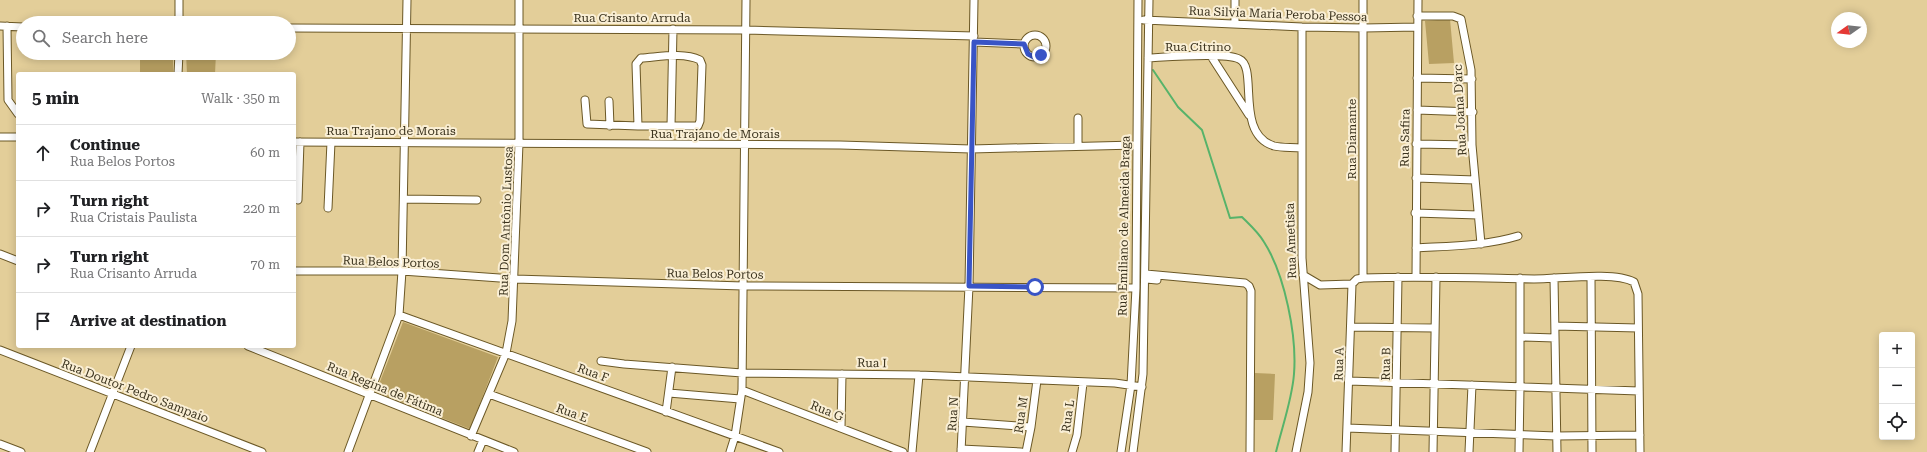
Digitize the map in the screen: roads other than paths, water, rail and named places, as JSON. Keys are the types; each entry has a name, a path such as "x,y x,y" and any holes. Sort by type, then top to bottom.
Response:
{"street":[{"path":"179,0 179,16"},
{"path":"348,452 399,315 404,199 407,0"},
{"name":"Rua Dom Antônio Lustosa","path":"471,436 506,353 511,334 515,279 519,144 519,0"},
{"path":"730,452 735,436 742,390 746,0"},
{"name":"Rua N","path":"961,450 966,378 969,286 974,0"},
{"name":"Rua Emíliano de Almeida Braga","path":"1121,452 1131,385 1136,288 1138,0"},
{"name":"Rua Emíliano de Almeida Braga","path":"1133,452 1142,387 1146,277 1149,0"},
{"path":"1234,24 1235,0"},
{"name":"Rua Diamante","path":"1357,280 1364,28 1363,0"},
{"name":"Rua Safira","path":"1416,277 1415,213 1418,0"},
{"name":"Rua Joana D'arc","path":"1417,16 1453,16 1460,20 1472,79 1472,145 1481,244"},
{"name":"Rua Silvia Maria Peroba Pessoa","path":"1138,20 1302,27 1417,27"},
{"path":"16,26 4,26 8,100 16,111"},
{"name":"Rua Ametista","path":"1296,452 1308,392 1310,363 1303,275 1301,148 1302,27"},
{"name":"Rua Crisanto Arruda","path":"296,28 746,30 974,39 1024,44"},
{"path":"671,126 673,29"},
{"path":"586,100 587,124 610,126 638,126 671,126 698,126 700,121 702,73 700,60 693,57 673,56 641,58 638,60 636,64 638,126"},
{"path":"1211,56 1249,115"},
{"name":"Rua Citrino","path":"1148,58 1211,56 1236,58 1244,62 1246,65 1249,115 1258,133 1265,141 1274,146 1301,148"},
{"path":"178,60 178,72"},
{"path":"1417,78 1472,79"},
{"path":"609,101 610,126"},
{"path":"1416,110 1473,112"},
{"path":"1078,118 1078,146"},
{"path":"0,137 16,137"},
{"path":"297,142 298,200"},
{"name":"Rua Trajano de Morais","path":"297,142 745,146 840,145 971,149 1136,145"},
{"path":"328,208 331,142"},
{"path":"1416,144 1472,145"},
{"path":"1416,178 1475,180"},
{"path":"404,199 477,200"},
{"path":"1415,213 1478,215"},
{"path":"1416,248 1500,242 1518,236"},
{"path":"0,254 16,260"},
{"name":"Rua Belos Portos","path":"296,271 402,271 515,279 743,286 1136,288"},
{"path":"1303,275 1320,285 1398,277 1591,277 1615,278 1634,282 1638,294 1640,452"},
{"path":"1146,277 1157,280"},
{"path":"1146,277 1245,283 1249,286 1251,291 1250,452"},
{"name":"Rua B","path":"1395,452 1398,277"},
{"path":"1433,452 1436,277"},
{"path":"1591,277 1592,452"},
{"path":"1519,452 1520,278"},
{"path":"1554,278 1556,452"},
{"name":"Rua A","path":"1346,452 1351,327 1357,280"},
{"name":"Rua F","path":"399,315 735,436 760,449 779,452"},
{"path":"1555,326 1638,328"},
{"path":"1351,327 1435,328"},
{"path":"1520,337 1555,338"},
{"path":"90,452 130,348"},
{"name":"Rua Regina de Fátima","path":"253,348 514,452"},
{"name":"Rua Doutor Pedro Sampaio","path":"0,350 262,452"},
{"name":"Rua I","path":"601,361 742,373 919,375 1131,385 1142,387"},
{"path":"666,412 672,367"},
{"path":"841,428 842,374"},
{"path":"912,452 919,375"},
{"name":"Rua M","path":"1026,452 1037,380"},
{"path":"1349,381 1639,391"},
{"name":"Rua L","path":"1072,452 1077,435 1083,383"},
{"path":"1469,452 1472,385"},
{"name":"Rua G","path":"742,390 903,452"},
{"path":"669,393 740,399"},
{"name":"Rua E","path":"489,394 647,452"},
{"path":"963,422 1031,427"},
{"path":"1347,428 1556,436 1640,435"},
{"path":"478,452 483,440"},
{"path":"0,444 21,452"},
{"path":"961,450 1021,452"}],"waterway":[{"path":"1153,70 1178,107 1202,130 1230,218 1242,217 1259,235 1271,256 1284,288 1294,342 1294,374 1289,404 1276,452"}]}
